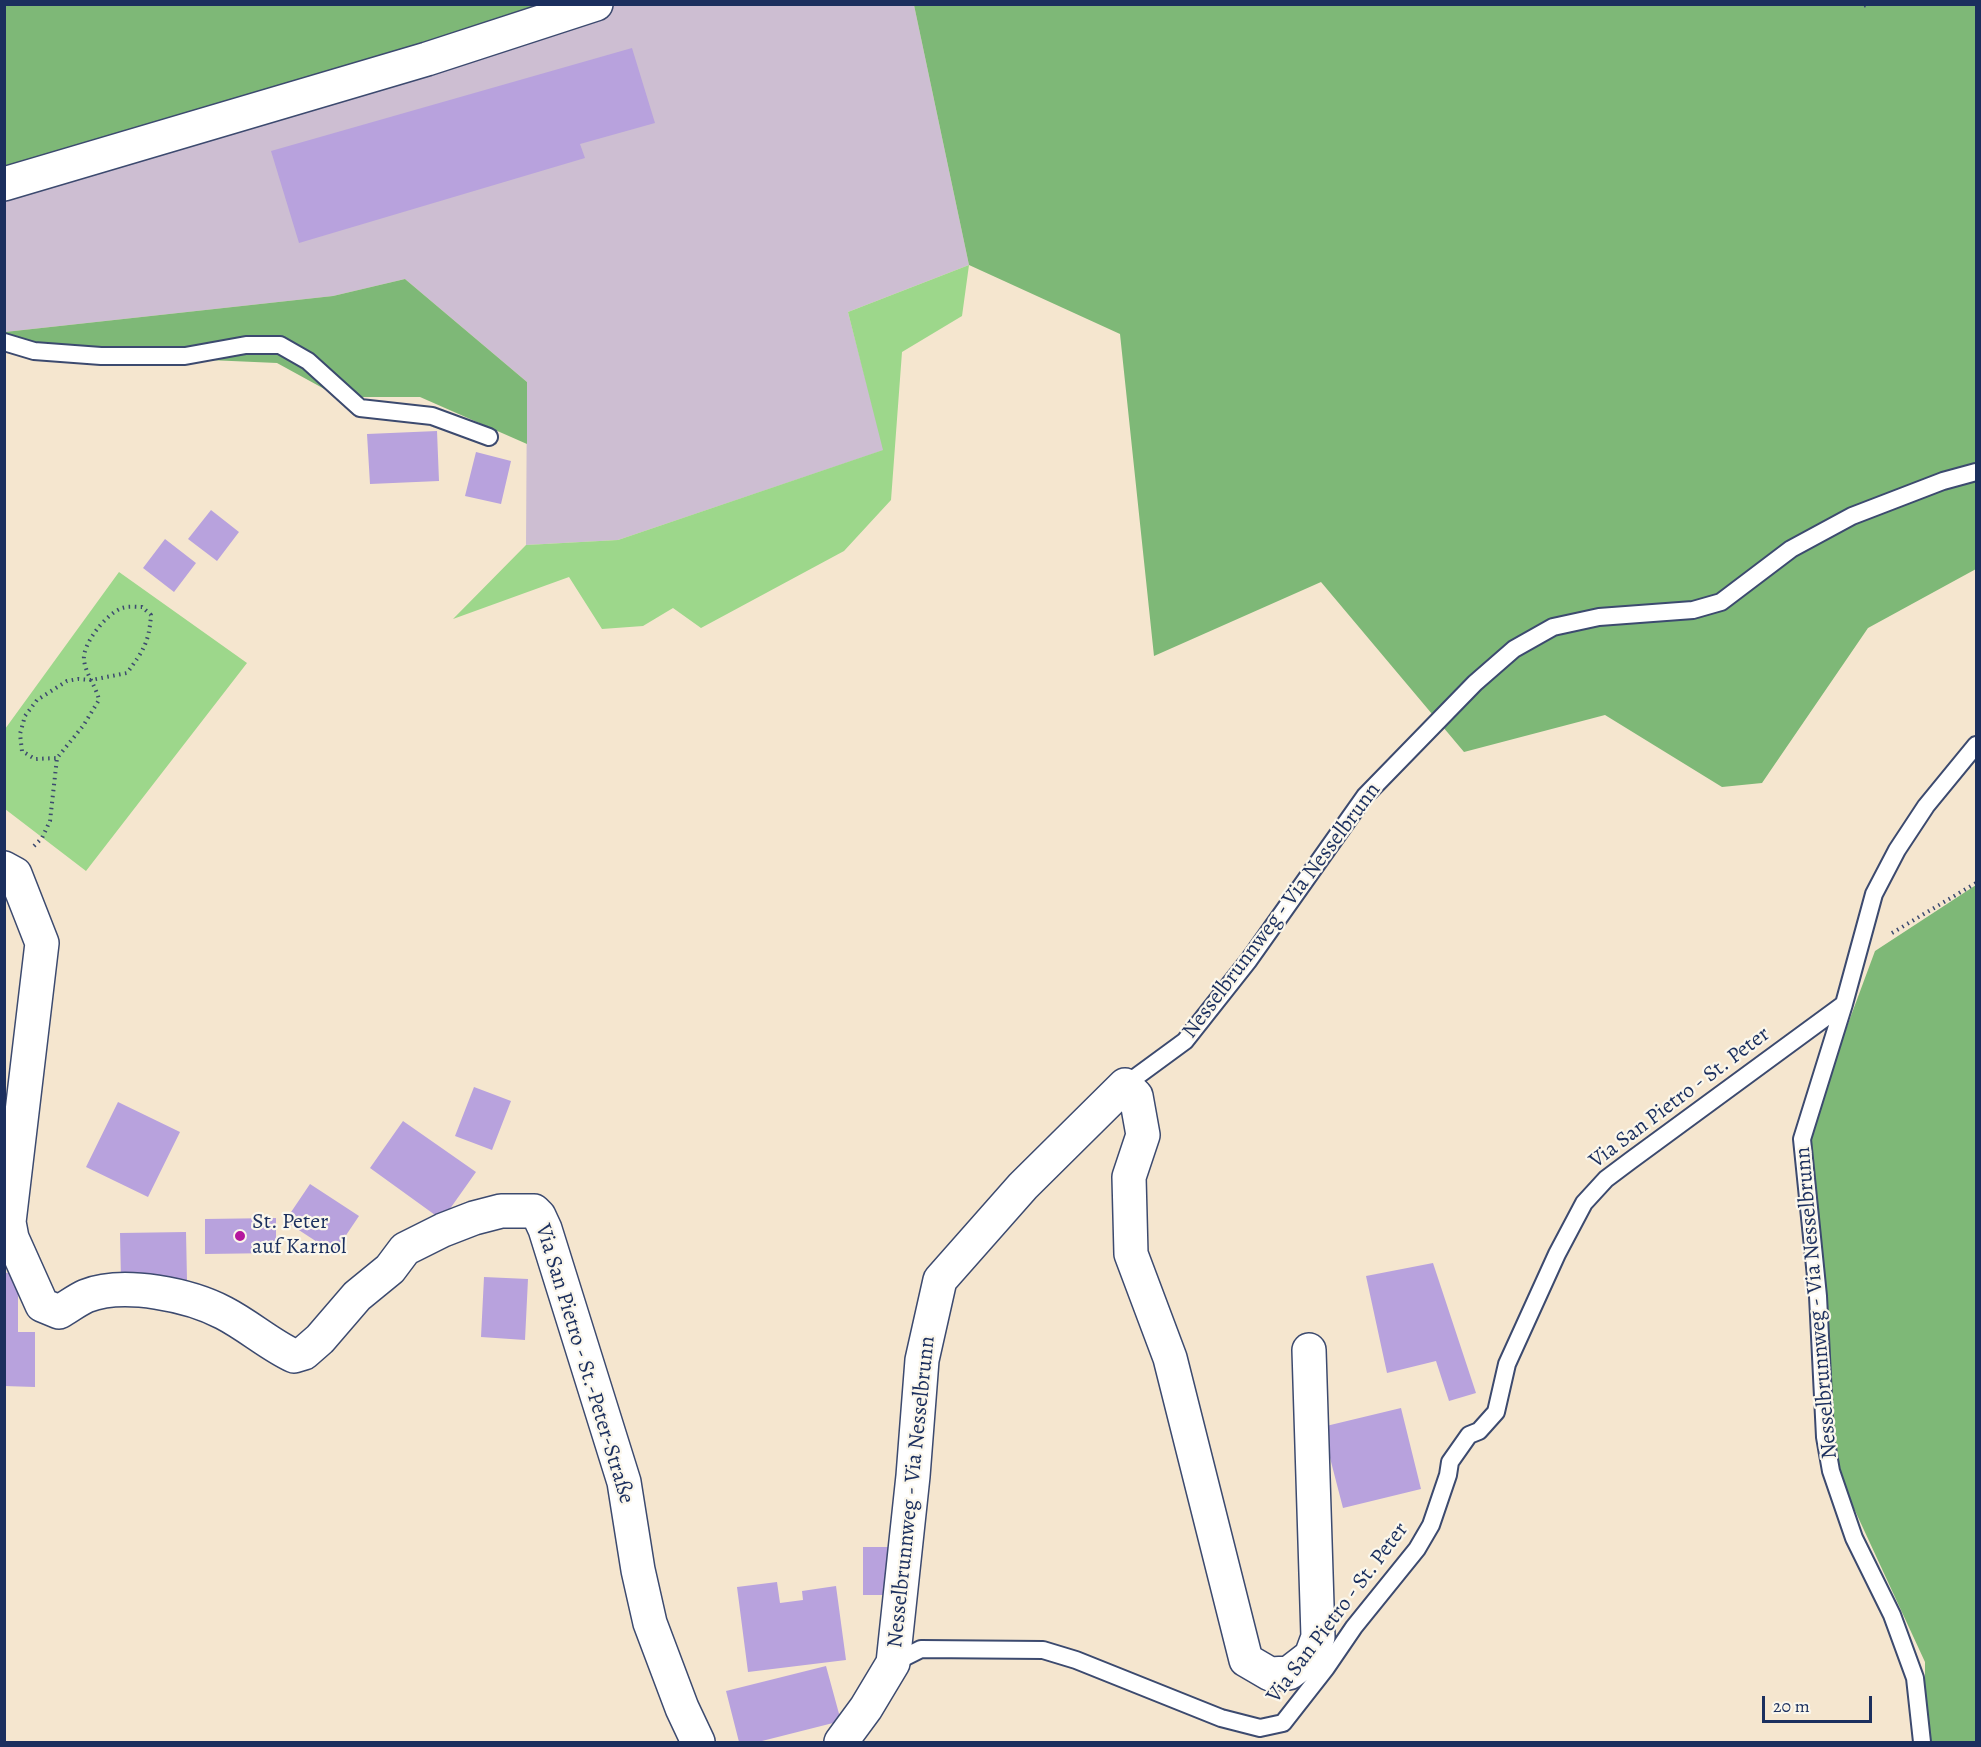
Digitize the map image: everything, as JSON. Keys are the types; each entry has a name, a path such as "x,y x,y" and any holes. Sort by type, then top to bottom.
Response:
{"street":[{"path":"4,183 427,59 596,4"},
{"name":"Via San Pietro - St.-Peter-Straße","path":"7,869 15,874 40,934 42,953 9,1222 12,1238 42,1305 59,1312 86,1296 116,1289 151,1292 199,1302 224,1313 294,1356 304,1353 320,1339 357,1296 390,1269 405,1250 443,1230 474,1218 501,1211 534,1211 545,1229 624,1482 638,1570 650,1623 682,1708 698,1743"},
{"path":"1125,1085 1136,1096 1143,1134 1129,1177 1131,1254 1170,1358 1246,1659 1270,1674 1289,1673 1319,1662 1309,1350"},
{"name":"Nesselbrunnweg - Via Nesselbrunn","path":"893,1663 913,1476 922,1360 940,1280 1023,1186 1125,1085"},
{"path":"841,1743 866,1708 893,1663"}],"lane":[{"path":"4,342 34,351 101,356 184,356 246,345 280,345 308,361 360,408 432,416 489,437"},
{"name":"Nesselbrunnweg - Via Nesselbrunn","path":"1125,1085 1185,1041 1249,960 1365,796 1475,683 1514,650 1553,627 1599,617 1693,610 1721,602 1791,549 1852,516 1943,481 1977,472"},
{"name":"Nesselbrunnweg - Via Nesselbrunn","path":"1922,1743 1915,1678 1892,1615 1854,1538 1831,1471 1825,1437 1818,1296 1802,1139 1844,1005 1874,894 1897,850 1926,806 1977,745"},
{"name":"Via San Pietro - St. Peter","path":"893,1663 921,1649 1043,1650 1076,1660 1221,1718 1260,1728 1283,1723 1319,1662 1354,1627 1422,1541 1431,1525 1448,1475 1450,1462 1468,1434 1479,1431 1496,1412 1507,1364 1557,1254 1584,1203 1606,1179 1844,1005"}],"path":[{"path":"1861,4 1861,7 1868,4"},
{"path":"7,869 42,838 50,821 57,758 83,726 99,700 97,690 91,680 84,658 87,645 101,625 122,608 141,606 151,615 149,637 142,652 127,673 91,680 67,681 37,700 25,716 20,734 22,751 35,759 57,758"},
{"path":"1857,954 1977,883"}],"shaded area":[{"path":"596,5 914,5 969,265 848,312 884,450 618,540 526,545 527,382 405,279 333,296 5,332 5,184"}],"green space":[{"path":"5,5 596,5 5,183"},
{"path":"914,5 1976,5 1976,569 1868,628 1762,783 1722,787 1605,715 1464,752 1321,582 1154,656 1120,334 969,265"},
{"path":"969,265 962,316 902,352 891,500 844,551 701,628 673,608 643,626 602,629 569,577 453,619 526,545 618,540 883,450 848,312"},
{"path":"405,279 527,382 527,444 420,397 339,397 277,363 5,351 5,332 333,296"},
{"path":"119,572 247,663 86,871 5,809 5,729"},
{"path":"1976,885 1976,1742 1925,1742 1925,1662 1833,1463 1803,1145 1875,951"}],"building":[{"path":"632,48 655,123 580,144 585,158 299,243 271,151"},
{"path":"437,431 439,481 370,484 367,434"},
{"path":"476,452 511,461 501,504 465,496"},
{"path":"211,510 239,532 217,561 188,539"},
{"path":"165,539 196,563 174,592 143,568"},
{"path":"474,1087 511,1101 492,1150 455,1136"},
{"path":"118,1102 180,1132 148,1197 86,1167"},
{"path":"403,1121 476,1172 442,1220 370,1168"},
{"path":"310,1184 359,1216 334,1253 285,1221"},
{"name":"St. Peter auf Karnol","path":"276,1218 276,1253 205,1254 205,1219"},
{"path":"186,1232 187,1280 121,1280 120,1233"},
{"path":"1433,1263 1476,1393 1449,1401 1436,1361 1387,1373 1366,1276"},
{"path":"18,1272 18,1332 35,1332 35,1387 4,1386 4,1273"},
{"path":"484,1277 528,1279 525,1340 481,1337"},
{"path":"1401,1408 1421,1489 1343,1508 1322,1427"},
{"path":"863,1547 890,1547 889,1595 863,1595"},
{"path":"777,1582 780,1603 803,1600 802,1591 836,1586 846,1660 748,1672 737,1587"},
{"path":"826,1666 841,1721 758,1742 739,1742 726,1691"}],"place":[{"name":"St. Peter auf Karnol","path":"240,1236"}]}
